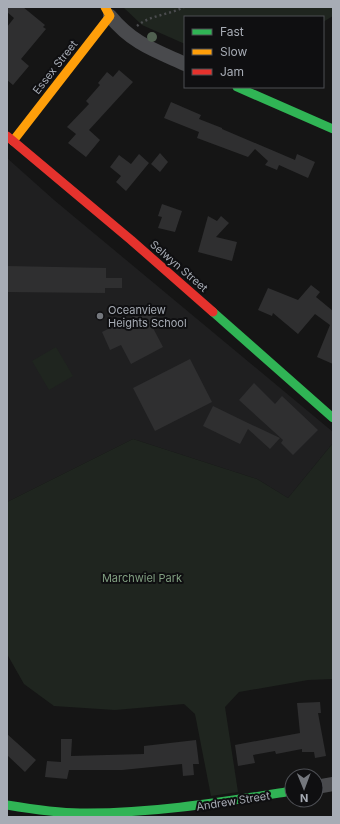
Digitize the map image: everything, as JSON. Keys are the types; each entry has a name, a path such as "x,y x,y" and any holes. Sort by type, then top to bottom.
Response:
{"street":[{"path":"108,12 128,35 184,63"},
{"name":"Essex Street","path":"10,138 108,12"},
{"path":"240,88 333,129"},
{"name":"Selwyn Street","path":"10,138 131,240 333,418"},
{"name":"Andrew Street","path":"7,805 46,812 84,816 142,814 284,792"}],"path":[{"path":"128,35 138,25 148,19 184,7"}],"shaded area":[{"name":"Oceanview Heights School","path":"7,158 54,200 333,432 333,443 288,498 257,479 133,439 7,502"}],"green space":[{"path":"123,7 333,7 333,16 324,21 324,16 184,16 184,44 142,25"},
{"path":"56,347 73,376 49,390 32,361"},
{"name":"Marchwiel Park","path":"133,439 257,479 288,498 333,443 333,679 308,680 239,692 225,707 238,792 211,796 195,714 184,704 115,710 54,706 24,684 7,654 7,502"}],"building":[{"path":"7,7 23,7 45,25 43,27 46,29 21,59 29,66 13,85 7,80 7,27 14,18 7,12"},
{"path":"119,70 133,82 89,130 100,140 86,157 68,143 76,134 67,127 89,104 86,101 100,85 98,83 107,72 113,77"},
{"path":"171,102 201,115 199,119 295,160 297,154 315,162 308,178 279,165 277,170 265,165 268,161 255,149 248,157 197,138 199,132 164,118"},
{"path":"160,153 168,162 160,172 151,164"},
{"path":"139,154 149,163 126,191 116,182 121,176 110,167 119,155 131,164"},
{"path":"162,204 182,211 175,232 158,228 162,217 158,216"},
{"path":"208,216 217,221 221,216 229,223 216,237 237,242 232,261 198,252"},
{"path":"7,266 106,268 106,278 122,278 122,288 105,288 105,293 7,292"},
{"path":"311,285 320,292 316,297 333,311 333,364 317,357 330,325 315,314 298,334 273,313 272,316 258,310 268,288 298,300"},
{"path":"152,307 160,325 153,328 163,347 131,364 121,345 110,350 102,332"},
{"path":"190,359 212,402 155,431 133,388"},
{"path":"254,383 275,404 282,396 318,430 293,455 281,443 283,440 239,400"},
{"path":"213,406 280,438 270,449 248,429 240,444 203,426"},
{"path":"320,702 321,713 318,713 326,756 315,758 314,752 302,752 302,749 276,754 275,751 253,755 255,763 238,766 235,745 300,733 297,703"},
{"path":"7,734 36,760 25,772 7,755"},
{"path":"61,739 72,739 71,756 144,754 144,746 196,740 199,764 193,764 194,775 183,776 182,764 122,770 69,770 67,779 45,777 47,761 61,762"}],"traffic: fast":[{"path":"239,88 333,129"},
{"path":"213,312 333,418"},
{"path":"7,805 71,813 133,812 284,792"}],"traffic: slow":[{"path":"13,141 110,16 105,7"}],"traffic: jam":[{"path":"7,136 131,240 213,312"}],"place":[{"name":"Oceanview Heights School","path":"100,316"}]}
